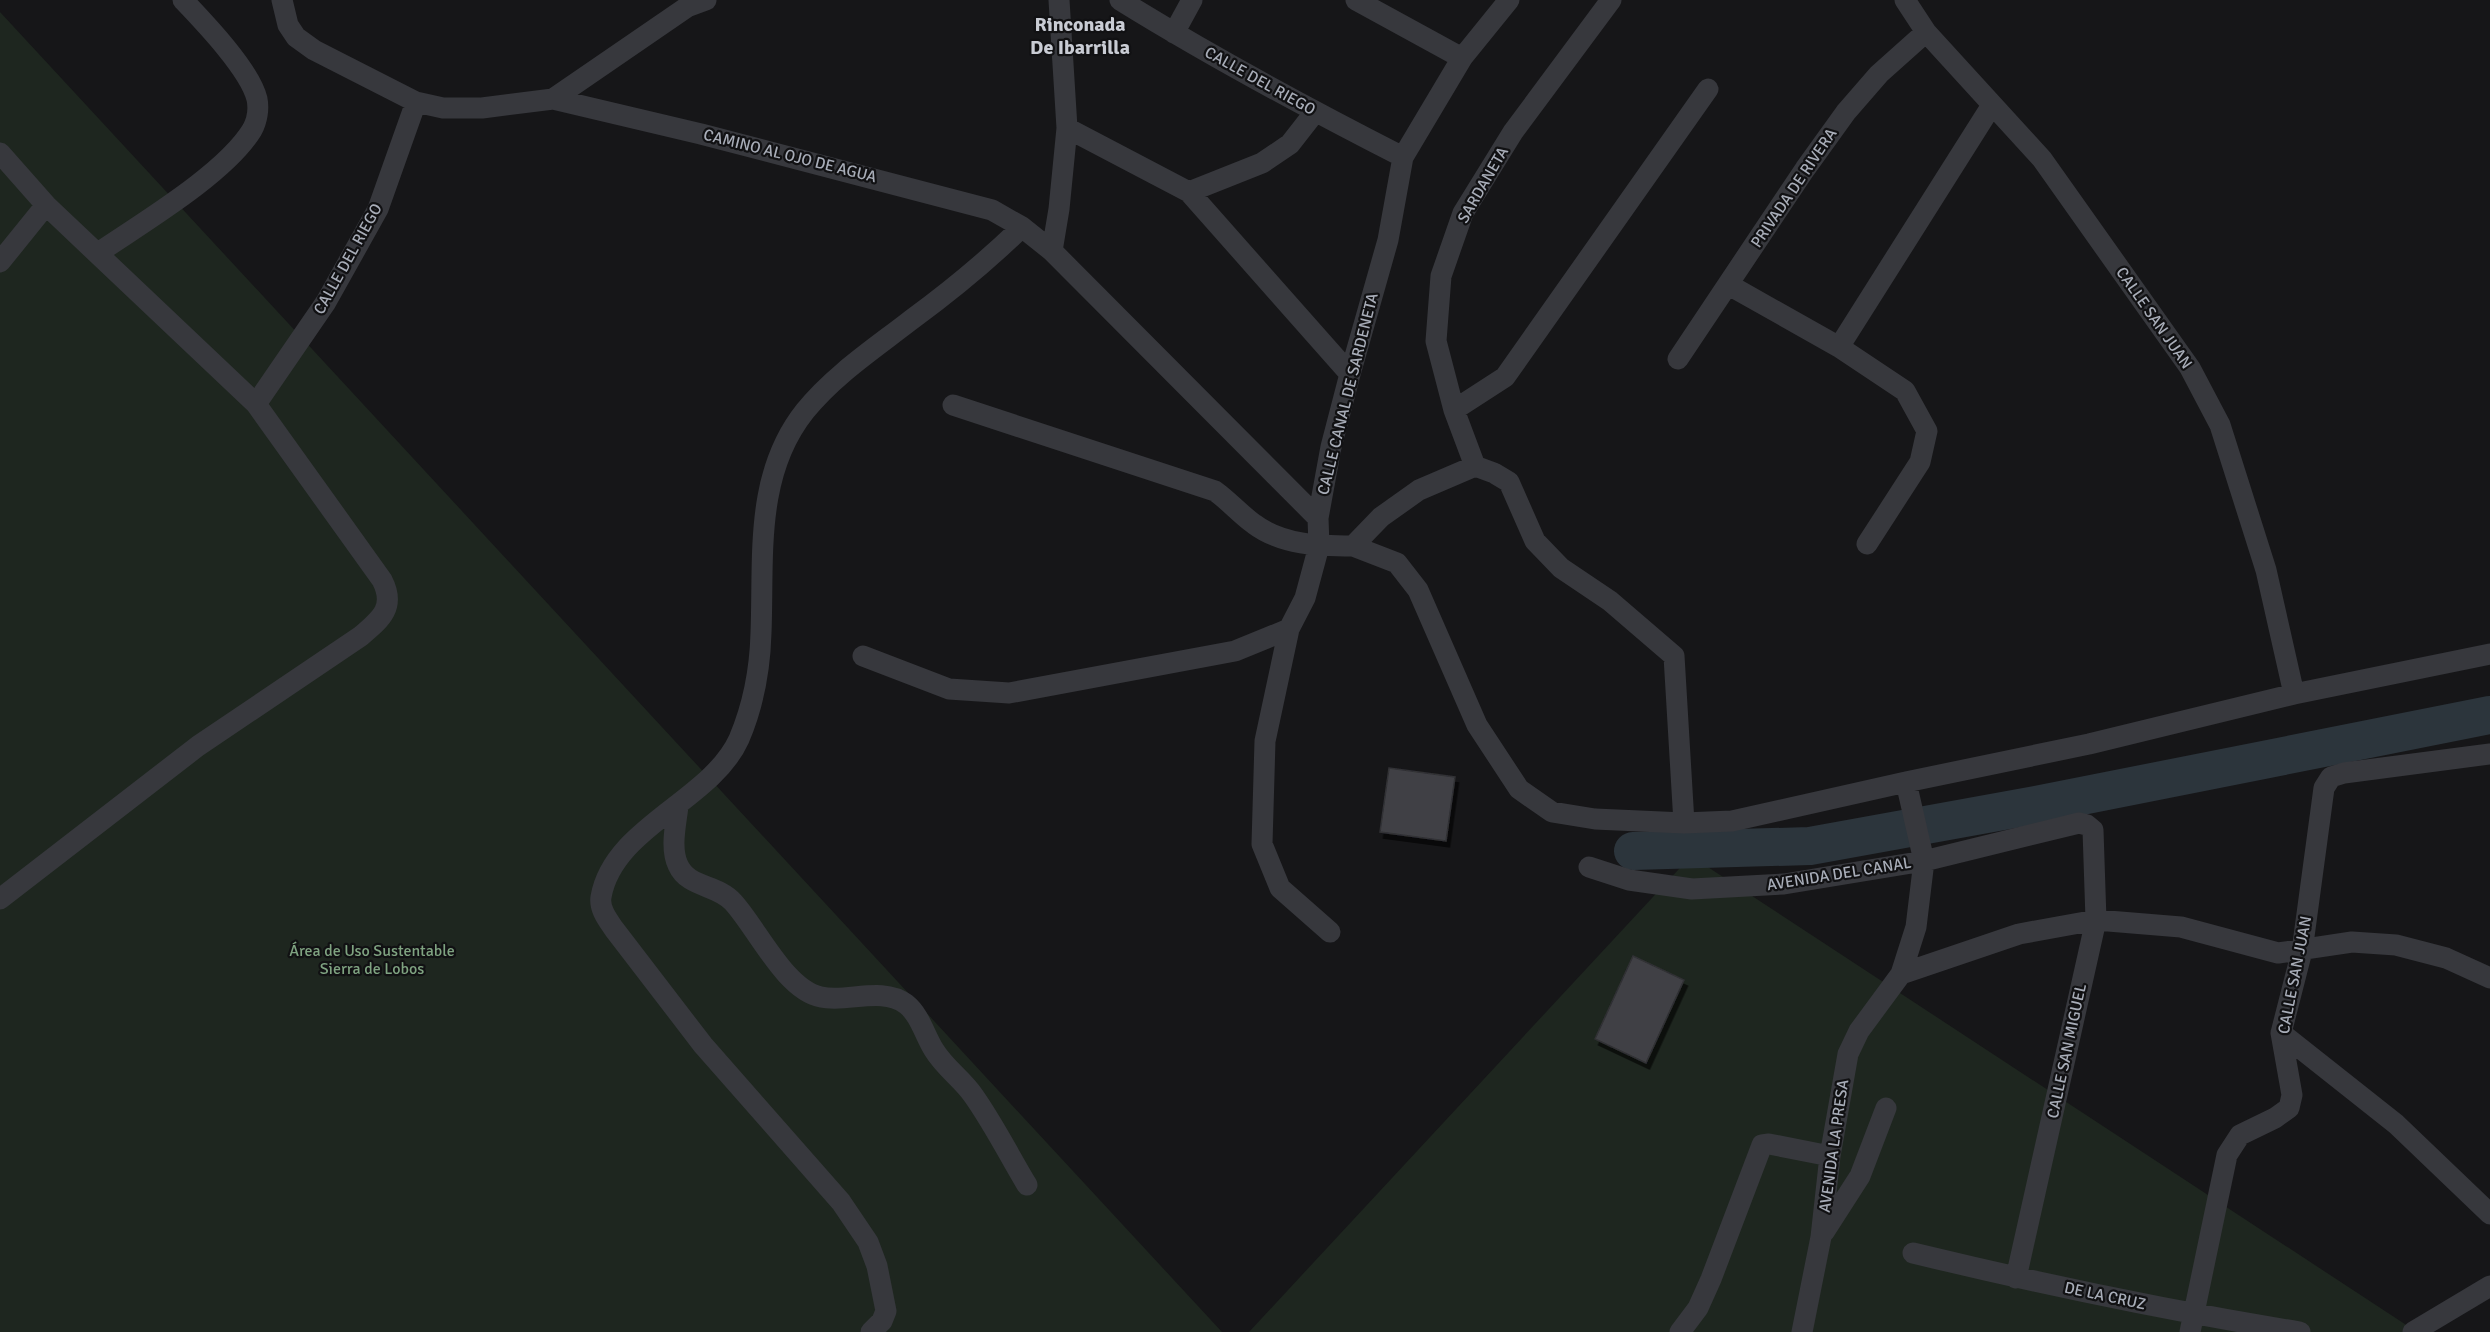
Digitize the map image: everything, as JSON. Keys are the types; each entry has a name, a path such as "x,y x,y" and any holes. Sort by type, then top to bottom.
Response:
{"street":[{"path":"98,253 211,172 240,146 257,117 257,100 250,80 183,0"},
{"path":"282,0 288,26 296,38 314,50 416,102 444,108 482,108 553,99 663,22 687,7 706,0"},
{"path":"1052,251 1059,209 1067,128 1059,0"},
{"name":"CALLE DEL RIEGO","path":"1120,0 1315,112 1403,157"},
{"path":"1174,33 1192,0"},
{"path":"1356,0 1462,58"},
{"name":"CALLE CANAL DE SARDENETA","path":"1330,932 1280,888 1262,844 1265,741 1289,629 1305,598 1319,546 1318,518 1331,447 1388,240 1403,157 1462,58 1509,0"},
{"name":"SARDANETA","path":"1475,466 1454,410 1436,341 1442,276 1463,213 1514,132 1611,0"},
{"name":"CALLE SAN JUAN","path":"1905,0 1926,32 2042,159 2190,368 2220,425 2266,570 2294,694"},
{"name":"PRIVADA DE RIVERA","path":"1678,359 1805,169 1846,112 1879,74 1926,32"},
{"path":"1454,410 1505,377 1708,89"},
{"name":"CAMINO AL OJO DE AGUA","path":"553,99 946,196 992,210 1022,227 1052,251 1318,518"},
{"name":"CALLE DEL RIEGO","path":"256,404 326,302 373,218 416,102"},
{"path":"1839,347 1992,105"},
{"path":"1189,192 1262,162 1290,144 1315,112"},
{"path":"1067,128 1189,192 1350,374"},
{"path":"0,899 198,746 361,636 385,612 388,602 387,590 381,580 256,404 4,166"},
{"path":"0,262 46,205"},
{"path":"870,1332 882,1321 886,1311 877,1266 868,1242 841,1202 702,1045 603,912 601,898 608,877 638,836 678,806 721,766 737,742 748,715 758,675 765,506 772,475 786,442 805,411 850,366 981,267 1022,227"},
{"path":"1729,285 1839,347 1905,391 1927,431 1920,462 1867,543"},
{"path":"953,405 1215,491 1232,503 1252,523 1271,535 1319,546 1353,546 1397,563 1418,590 1477,724 1520,789 1552,812 1595,819 1684,823 1732,821 2089,744 2294,694 2490,654"},
{"path":"1353,546 1381,517 1419,490 1475,466 1494,472 1509,482 1535,541 1561,568 1610,601 1674,656 1684,823"},
{"path":"863,656 949,689 1009,693 1235,651 1289,629"},
{"name":"CALLE SAN JUAN","path":"2192,1324 2227,1155 2240,1135 2275,1118 2289,1108 2292,1095 2281,1033 2302,951 2324,788 2331,777 2344,772 2490,754"},
{"name":"AVENIDA LA PRESA","path":"1802,1332 1821,1237 1830,1156 1848,1054 1858,1030 1901,974 1916,927 1922,852 1906,782"},
{"path":"678,806 674,848 677,864 686,877 729,897 789,977 803,990 820,997 884,996 897,999 907,1005 918,1020 934,1051 952,1074 972,1093 1027,1185"},
{"name":"AVENIDA DEL CANAL","path":"1589,867 1629,880 1692,889 1784,884 1922,852 2079,823 2087,825"},
{"name":"CALLE SAN MIGUEL","path":"2016,1278 2096,920 2094,830 2087,825"},
{"path":"1901,974 2019,934 2096,920 2181,927 2278,954 2352,942 2396,945 2446,958 2490,978"},
{"path":"2281,1033 2396,1124 2490,1214"},
{"path":"1821,1237 1860,1176 1886,1108"},
{"path":"1680,1332 1698,1308 1711,1279 1762,1145 1769,1144 1830,1156"},
{"name":"DE LA CRUZ","path":"1913,1253 2192,1324 2300,1332"},
{"path":"2413,1332 2490,1287"}],"green space":[{"name":"Área de Uso Sustentable Sierra de Lobos","path":"0,12 1222,1332 0,1332"},
{"path":"1691,856 2417,1332 1249,1332"}],"building":[{"path":"1389,768 1455,777 1446,841 1380,832"},
{"path":"1633,956 1684,980 1646,1063 1595,1039"}],"waterway":[{"path":"1633,851 1810,846 2036,805 2490,715"}],"district":[{"name":"Rinconada De Ibarrilla","path":"1080,36"}]}
